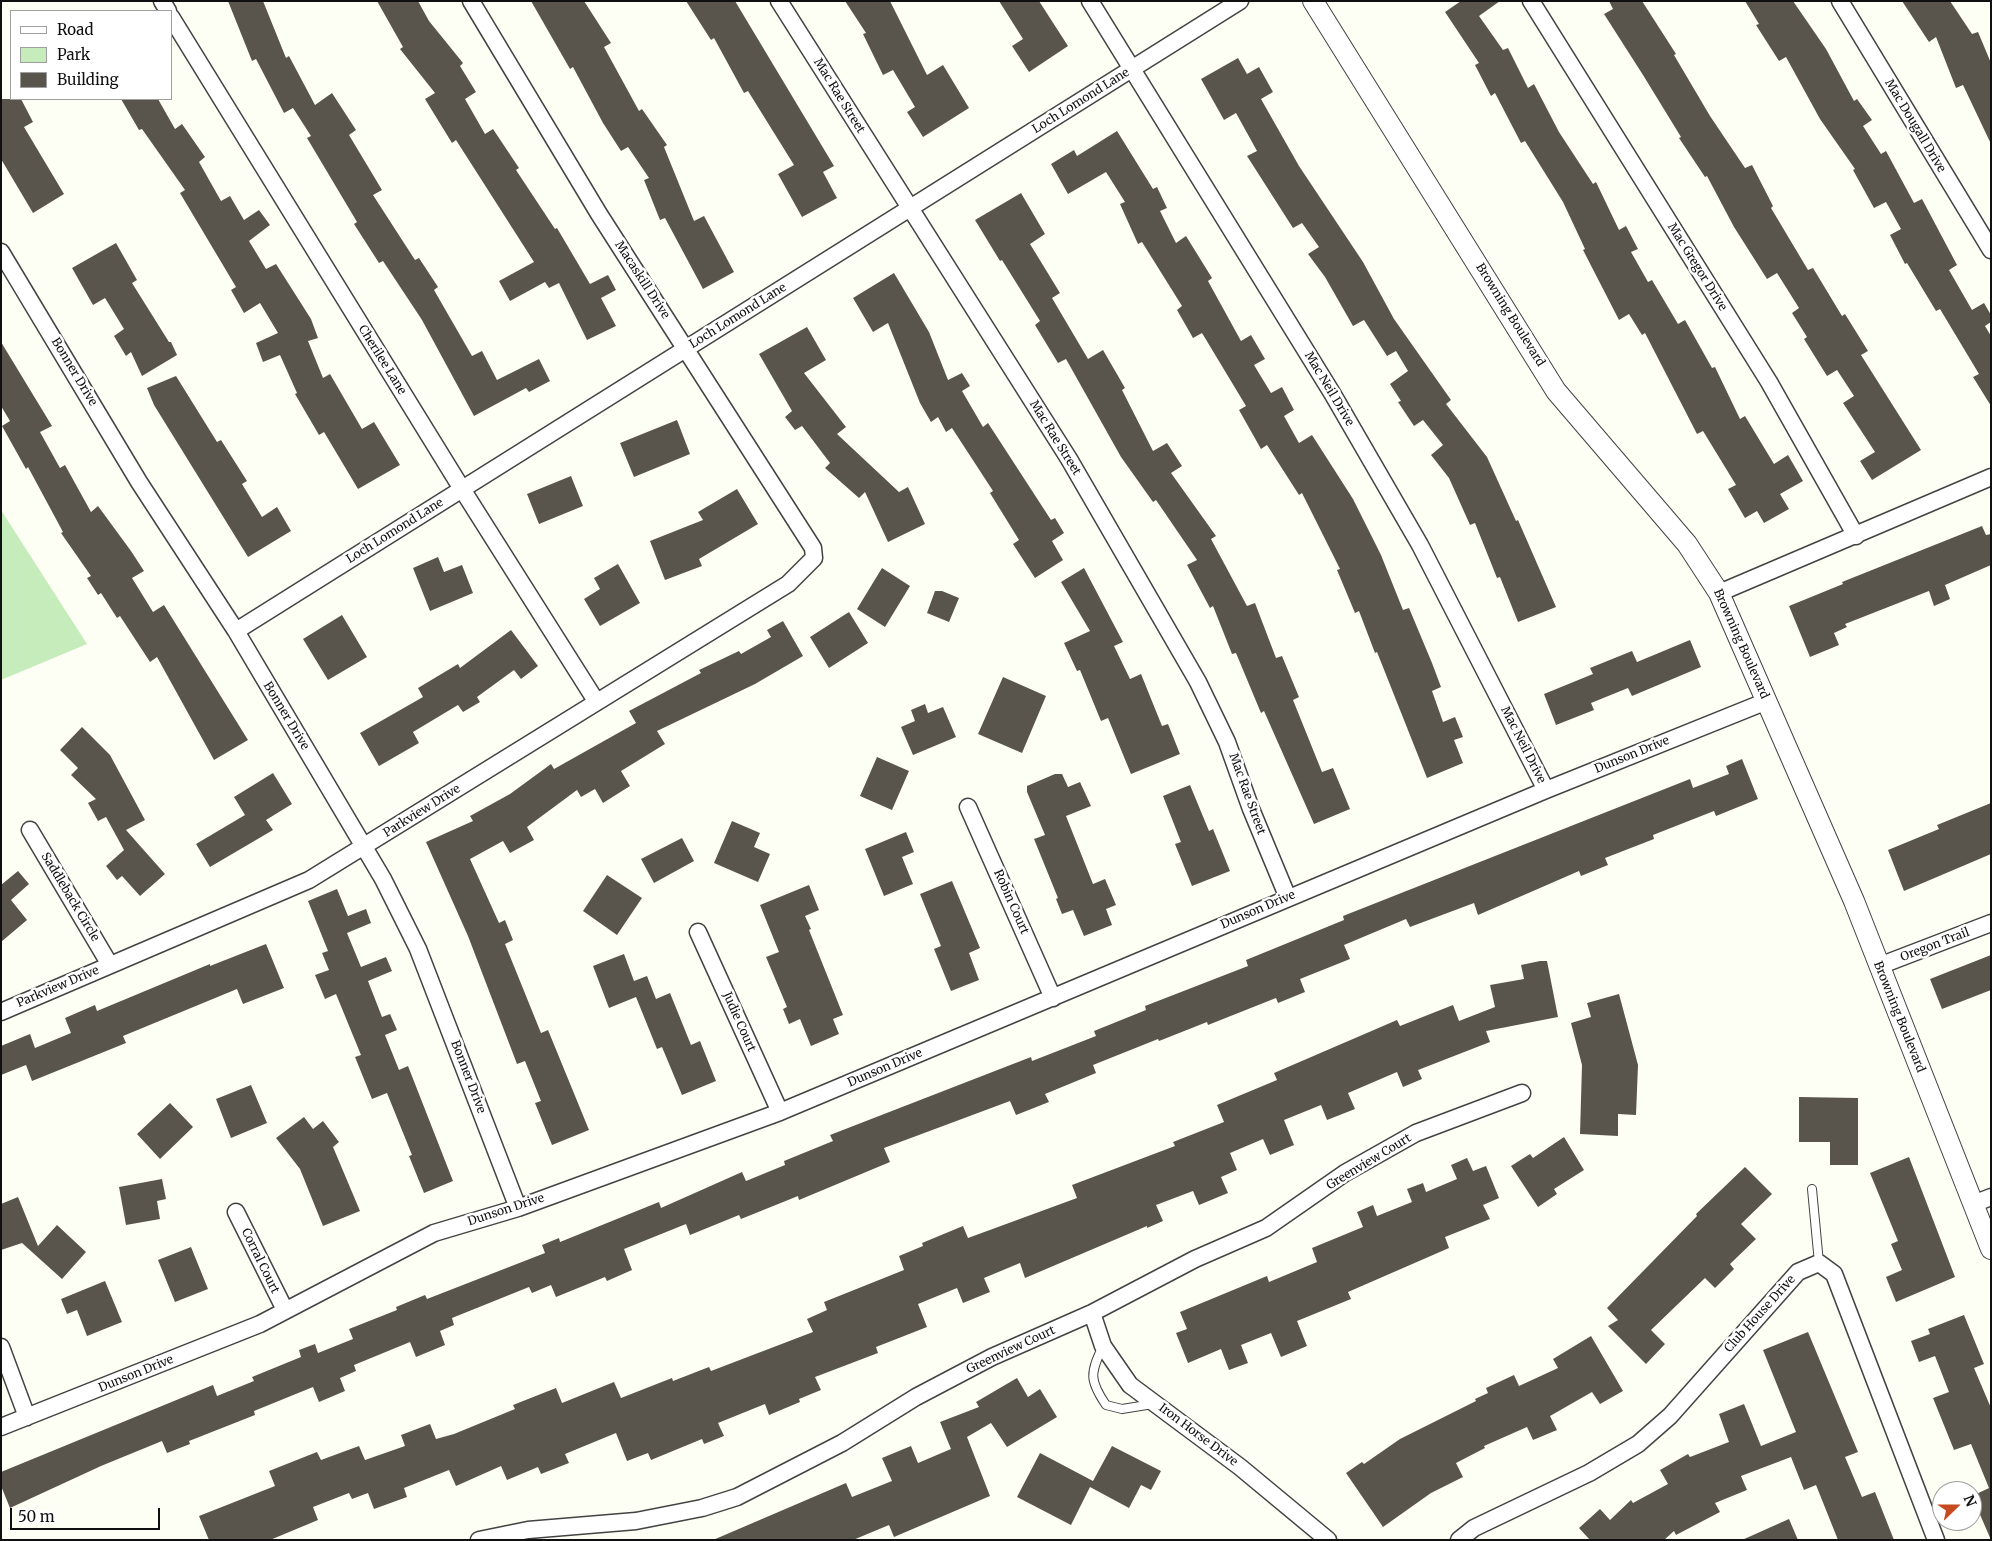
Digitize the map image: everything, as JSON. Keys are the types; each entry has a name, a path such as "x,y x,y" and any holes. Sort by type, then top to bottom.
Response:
{"street":[{"name":"Macaskill Drive","path":"471,1 600,214 813,548 814,558"},
{"name":"Mac Rae Street","path":"779,1 1069,459 1198,682 1227,742 1251,809 1288,898"},
{"name":"Mac Neil Drive","path":"1090,1 1332,393 1416,536 1546,790"},
{"name":"Loch Lomond Lane","path":"236,631 1240,1"},
{"name":"Browning Boulevard","path":"1313,1 1556,391 1687,544 1719,592 1854,901 1879,966 1982,1200 1991,1249"},
{"name":"Mac Gregor Drive","path":"1531,1 1769,382 1856,536"},
{"name":"Mac Dougall Drive","path":"1840,1 1991,250"},
{"name":"Cherilee Lane","path":"172,19 462,489 596,701"},
{"name":"Bonner Drive","path":"1,252 139,482 236,631 383,879 418,949 518,1208"},
{"path":"1719,592 1856,536 1991,477"},
{"name":"Parkview Drive","path":"1,1012 309,880 365,848 596,701 788,584 814,558"},
{"name":"Dunson Drive","path":"1,1427 260,1324 434,1233 518,1208 780,1112 1546,790 1767,701"},
{"name":"Robin Court","path":"968,807 1053,998"},
{"name":"Saddleback Circle","path":"30,830 110,964"},
{"name":"Oregon Trail","path":"1879,966 1991,924"},
{"name":"Judie Court","path":"698,932 780,1112"},
{"name":"Greenview Court","path":"479,1540 528,1530 636,1522 702,1508 737,1497 842,1443 916,1397 983,1361 1092,1313 1195,1259 1266,1228 1345,1173 1416,1133 1522,1093"},
{"name":"Corral Court","path":"236,1212 284,1310"},
{"path":"1819,1263 1834,1274 1936,1540"},
{"name":"Club House Drive","path":"1459,1540 1474,1528 1589,1473 1638,1444 1670,1416 1798,1272 1819,1263"},
{"name":"Iron Horse Drive","path":"1092,1313 1103,1346 1130,1385 1240,1467 1328,1540"},
{"path":"1,1347 27,1417"}],"lane":[{"path":"1812,1189 1819,1263"},
{"path":"1103,1346 1094,1365 1093,1386 1106,1405 1122,1409 1155,1404"}],"green space":[{"path":"1,510 87,644 1,680"}],"building":[{"path":"228,1 263,1 286,58 289,56 315,105 332,93 356,130 349,135 382,190 373,195 415,260 419,258 438,287 434,290 472,356 482,351 497,380 539,359 550,381 529,392 526,388 474,416 422,320 383,261 379,263 354,224 357,222 307,138 311,136 293,108 284,113 256,59 252,61"},
{"path":"377,1 418,1 429,21 463,63 460,66 476,92 465,99 485,134 493,129 519,168 516,170 555,229 557,228 590,284 608,275 616,290 601,298 616,326 587,340 559,283 549,288 545,282 510,301 499,281 534,262 456,140 452,143 425,99 435,93 400,49 403,47"},
{"path":"531,1 584,1 611,43 604,47 639,111 642,109 667,145 664,147 694,221 704,216 734,272 703,289 665,218 660,220 644,180 649,178 628,147 621,151 603,123 573,67 570,69"},
{"path":"686,1 735,1 834,166 823,172 837,198 802,217 778,174 794,165 748,91 744,93 714,38 711,40"},
{"path":"845,1 890,1 927,75 943,65 969,108 923,137 907,112 915,107 893,70 883,75 863,34 866,33"},
{"path":"999,1 1039,1 1068,46 1029,72 1012,46 1023,39"},
{"path":"1461,1 1500,1 1479,16 1503,50 1508,48 1528,88 1534,84 1559,132 1593,184 1596,182 1619,230 1626,226 1638,249 1631,252 1648,282 1652,280 1678,324 1685,320 1712,368 1715,367 1740,419 1745,416 1774,464 1788,455 1803,481 1780,494 1789,509 1764,523 1757,511 1745,518 1728,489 1736,485 1703,431 1697,434 1645,333 1642,335 1629,314 1619,320 1583,250 1585,249 1563,202 1525,141 1521,143 1495,93 1491,96 1475,65 1479,63 1445,12"},
{"path":"1609,1 1642,1 1676,54 1674,55 1710,116 1745,168 1752,165 1773,206 1771,208 1808,270 1813,268 1842,316 1845,314 1868,351 1861,355 1921,450 1872,480 1860,461 1875,452 1843,403 1854,396 1837,370 1827,376 1804,339 1807,337 1792,313 1799,308 1777,273 1767,279 1734,227 1707,176 1705,177 1679,138 1681,137 1604,14 1613,9"},
{"path":"1745,1 1793,1 1826,49 1854,101 1857,99 1872,120 1863,126 1881,154 1886,151 1914,203 1922,199 1957,265 1949,270 1972,310 1984,303 1991,315 1991,322 1985,326 1991,336 1991,406 1973,377 1979,374 1940,309 1936,311 1907,263 1905,264 1890,235 1901,229 1886,202 1874,208 1853,170 1855,169 1820,119 1786,57 1779,61 1756,25 1759,24"},
{"path":"1902,1 1950,1 1972,34 1978,32 1991,63 1991,144 1963,85 1956,88 1936,37 1929,42"},
{"path":"1238,58 1247,74 1259,67 1273,92 1261,99 1299,166 1363,262 1394,319 1451,400 1446,404 1487,457 1516,521 1518,520 1556,607 1518,622 1500,577 1497,578 1475,523 1470,525 1449,478 1431,455 1443,445 1423,420 1414,426 1398,402 1401,401 1390,384 1408,371 1396,351 1387,356 1364,320 1353,326 1325,277 1308,254 1319,247 1302,223 1293,228 1247,156 1257,151 1236,113 1224,120 1201,79"},
{"path":"1,99 22,100 33,122 24,127 64,194 33,213 1,159"},
{"path":"122,100 159,100 175,129 182,124 205,157 199,162 221,201 230,196 244,220 259,210 270,225 249,241 266,269 276,264 311,319 318,338 308,341 323,378 330,374 362,429 374,422 400,465 358,489 324,432 319,435 295,394 297,393 280,355 263,362 256,343 278,333 260,303 244,313 231,290 236,287 180,193 185,190 142,129 139,130"},
{"path":"1117,131 1153,189 1157,187 1167,208 1160,211 1176,243 1186,236 1212,278 1208,281 1241,341 1251,335 1265,359 1254,365 1271,393 1282,387 1294,410 1284,416 1299,443 1312,435 1353,499 1381,555 1403,610 1409,608 1432,663 1441,687 1432,691 1443,722 1455,717 1463,737 1454,740 1463,763 1427,778 1377,652 1375,653 1359,611 1355,613 1337,570 1340,569 1302,493 1299,495 1267,445 1261,449 1239,410 1246,406 1202,333 1193,338 1177,310 1182,306 1142,242 1138,244 1120,204 1125,202 1106,172 1068,194 1051,164 1074,150 1077,156"},
{"path":"1021,193 1045,234 1030,244 1060,293 1052,298 1088,359 1103,350 1125,388 1122,390 1153,451 1167,443 1182,466 1171,473 1216,536 1211,539 1247,606 1255,603 1276,658 1282,656 1299,697 1293,700 1322,772 1333,768 1350,809 1314,824 1264,711 1261,713 1236,653 1232,654 1213,606 1210,608 1187,565 1197,560 1156,500 1153,502 1121,457 1066,359 1058,363 1035,325 1040,321 975,220"},
{"path":"116,243 137,280 132,283 169,342 171,342 177,355 142,376 131,352 126,356 114,336 124,329 105,298 93,305 72,268"},
{"path":"894,273 929,332 948,380 962,373 970,386 962,391 983,427 988,423 1051,520 1055,518 1064,533 1052,541 1063,560 1035,578 1013,544 1019,540 990,493 993,491 952,428 946,432 938,417 931,422 920,403 888,323 873,332 853,298"},
{"path":"807,327 826,360 804,373 846,427 837,434 899,492 908,487 925,524 888,542 865,492 859,498 825,468 830,463 802,426 795,430 785,417 792,411 759,354"},
{"path":"1,342 52,426 40,432 60,468 65,465 91,512 98,506 131,551 144,571 132,578 153,612 164,605 248,740 214,760 157,657 150,662 120,616 117,618 101,593 98,595 87,578 91,576 61,533 63,532 28,467 26,469 2,426 10,421 1,406"},
{"path":"176,376 217,442 221,440 247,481 242,484 262,517 277,507 291,531 248,557 154,405 147,388"},
{"path":"677,420 690,454 634,477 620,443"},
{"path":"571,476 583,506 539,524 527,494"},
{"path":"737,489 758,524 699,559 702,566 665,580 650,541 703,520 698,512"},
{"path":"1982,526 1986,535 1991,534 1991,565 1945,585 1950,599 1934,606 1929,591 1845,624 1847,627 1834,633 1839,645 1810,657 1789,606 1843,584 1842,582"},
{"path":"438,557 444,572 462,565 473,593 430,611 413,568"},
{"path":"618,564 640,603 600,626 584,599 600,589 594,578"},
{"path":"882,568 910,586 885,627 857,609"},
{"path":"1084,568 1123,642 1114,646 1130,679 1141,674 1162,726 1168,724 1180,754 1131,774 1108,718 1101,721 1080,670 1077,671 1064,643 1090,631 1061,582"},
{"path":"935,591 942,591 959,598 949,622 927,613"},
{"path":"849,612 868,643 829,668 810,637"},
{"path":"342,615 367,657 328,680 303,639"},
{"path":"783,621 803,656 755,684 657,731 665,744 621,771 630,786 603,803 595,789 581,797 577,790 527,827 534,840 510,853 503,841 470,859 499,923 505,920 513,940 505,944 541,1033 548,1030 589,1130 552,1145 535,1103 541,1101 525,1061 517,1064 468,936 426,842 473,821 470,816 510,794 551,764 554,769 636,723 629,711 701,673 699,670 739,651 741,654 771,637 767,630"},
{"path":"511,630 538,666 521,679 514,670 477,697 480,702 463,712 458,705 413,732 419,743 379,766 360,733 423,697 418,688 458,664 460,668"},
{"path":"1690,640 1701,667 1632,696 1628,688 1591,703 1594,710 1556,725 1544,694 1593,674 1590,668 1632,651 1637,662"},
{"path":"1003,677 1046,696 1022,753 978,734"},
{"path":"925,704 928,713 943,707 956,737 913,755 901,727 915,721 911,710"},
{"path":"82,727 110,755 145,820 126,830 165,874 140,896 122,876 117,880 106,866 124,850 106,817 98,821 88,803 96,799 71,775 78,768 60,750"},
{"path":"877,757 909,771 892,810 860,796"},
{"path":"1742,759 1758,799 1716,816 1714,811 1653,835 1654,839 1605,858 1608,865 1581,876 1579,871 1478,915 1474,903 1410,927 1406,919 1344,945 1350,959 1300,979 1305,992 1278,1003 1276,998 1208,1025 1207,1022 1159,1041 1158,1039 1093,1065 1096,1073 1045,1094 1049,1102 1016,1115 1010,1101 884,1148 890,1162 799,1200 798,1196 741,1219 739,1215 690,1235 686,1224 624,1249 632,1270 607,1281 605,1277 556,1297 551,1285 532,1293 529,1287 452,1318 454,1325 440,1331 445,1345 416,1357 410,1342 354,1365 356,1371 340,1378 345,1391 319,1402 313,1387 254,1411 255,1415 189,1441 190,1444 167,1453 162,1441 101,1466 10,1508 1,1486 1,1472 213,1385 217,1396 254,1381 252,1377 301,1357 299,1350 315,1344 318,1353 353,1339 349,1329 397,1310 396,1307 425,1295 427,1299 545,1253 542,1245 559,1238 560,1242 659,1202 661,1208 742,1172 746,1181 785,1165 784,1161 833,1141 830,1135 1031,1057 1032,1061 1096,1036 1094,1031 1146,1010 1145,1006 1248,966 1246,960 1344,920 1343,916 1690,779 1693,788 1729,774 1726,766"},
{"path":"273,773 292,804 266,820 273,830 210,867 196,844 245,815 234,797"},
{"path":"1055,774 1062,774 1068,787 1080,782 1091,806 1066,816 1093,884 1105,879 1116,905 1106,909 1112,925 1084,936 1073,910 1062,914 1056,899 1058,898 1034,839 1045,835 1027,792 1027,786"},
{"path":"1190,785 1209,831 1213,829 1230,871 1192,886 1175,844 1181,842 1163,796"},
{"path":"1991,803 1991,854 1904,891 1888,850 1939,829 1937,825"},
{"path":"732,821 760,833 754,847 770,854 758,882 714,863"},
{"path":"906,832 914,852 902,857 913,884 884,896 865,849"},
{"path":"682,838 694,861 654,883 641,859"},
{"path":"18,871 29,884 11,900 27,920 1,942 1,885"},
{"path":"607,875 642,898 617,935 583,911"},
{"path":"952,881 980,948 969,953 979,980 951,991 934,949 941,946 920,894"},
{"path":"809,885 819,910 805,916 843,1015 833,1019 839,1034 811,1046 800,1019 789,1024 783,1009 787,1007 766,957 779,952 760,905"},
{"path":"337,889 348,916 366,909 371,923 347,933 361,967 386,957 392,971 368,981 382,1017 390,1014 397,1030 385,1035 399,1070 408,1066 453,1181 424,1193 409,1156 412,1155 387,1093 372,1099 355,1057 361,1055 336,994 325,999 315,975 329,970 322,953 328,951 308,901"},
{"path":"266,944 284,988 243,1004 237,989 123,1036 126,1043 32,1081 26,1065 1,1075 1,1046 30,1034 35,1048 71,1033 65,1018 95,1005 97,1011 210,964 210,966"},
{"path":"624,954 634,981 647,976 656,999 670,993 691,1045 700,1041 716,1081 682,1095 662,1047 657,1049 636,997 609,1008 593,966"},
{"path":"1991,955 1991,990 1942,1009 1930,979"},
{"path":"1547,961 1558,1017 1486,1031 1490,1042 1418,1070 1422,1079 1403,1087 1397,1072 1348,1093 1355,1109 1327,1120 1321,1105 1284,1120 1294,1145 1270,1155 1263,1139 1230,1153 1237,1170 1221,1177 1228,1193 1199,1205 1193,1191 1156,1205 1163,1221 1025,1278 1020,1263 984,1278 990,1292 963,1303 957,1288 918,1304 927,1327 876,1347 878,1353 815,1377 821,1390 799,1399 800,1402 769,1415 765,1404 718,1423 724,1436 704,1444 702,1439 651,1460 648,1453 627,1461 616,1433 565,1454 569,1463 541,1474 538,1467 507,1480 501,1466 456,1486 449,1470 404,1488 407,1497 374,1509 368,1493 352,1499 349,1493 313,1507 318,1520 270,1540 209,1540 199,1516 275,1486 269,1471 317,1452 321,1460 359,1446 365,1460 405,1446 401,1435 430,1424 436,1439 454,1434 515,1409 513,1405 556,1388 562,1403 614,1382 621,1398 672,1378 673,1381 709,1367 711,1371 813,1332 807,1319 827,1310 824,1302 904,1270 899,1256 923,1246 922,1243 963,1226 968,1238 1077,1198 1072,1185 1175,1146 1173,1142 1224,1122 1217,1105 1277,1080 1274,1073 1397,1020 1400,1026 1453,1005 1459,1021 1495,1007 1490,985 1524,979 1521,965"},
{"path":"1619,994 1638,1065 1636,1115 1618,1114 1618,1136 1580,1134 1582,1065 1571,1023 1591,1017 1587,1003"},
{"path":"251,1085 267,1123 231,1138 216,1099"},
{"path":"1799,1097 1858,1098 1858,1165 1830,1165 1830,1142 1799,1142"},
{"path":"170,1103 193,1127 160,1159 137,1134"},
{"path":"304,1117 313,1129 323,1121 339,1142 333,1147 360,1211 323,1226 300,1169 276,1138"},
{"path":"1564,1137 1584,1170 1554,1189 1557,1194 1538,1207 1511,1166 1530,1154 1533,1158"},
{"path":"1909,1157 1955,1277 1896,1302 1886,1277 1902,1270 1891,1244 1898,1241 1870,1173"},
{"path":"1467,1158 1473,1171 1486,1166 1499,1198 1483,1205 1490,1219 1445,1237 1449,1248 1348,1292 1351,1299 1297,1321 1307,1346 1281,1357 1271,1333 1241,1345 1248,1363 1229,1370 1221,1349 1188,1363 1176,1333 1187,1329 1180,1312 1267,1276 1269,1282 1317,1262 1312,1248 1363,1227 1357,1212 1373,1205 1377,1216 1412,1202 1407,1189 1423,1183 1426,1192 1457,1179 1451,1165"},
{"path":"1745,1167 1772,1194 1741,1224 1756,1239 1730,1264 1734,1269 1715,1288 1705,1278 1651,1330 1665,1344 1646,1364 1608,1326 1618,1320 1607,1308 1697,1216 1696,1214"},
{"path":"162,1179 166,1199 157,1201 160,1219 126,1225 119,1187"},
{"path":"18,1197 38,1246 57,1225 86,1252 62,1279 22,1243 1,1250 1,1204"},
{"path":"191,1247 208,1289 175,1302 158,1260"},
{"path":"105,1281 122,1322 87,1336 77,1310 67,1314 61,1299"},
{"path":"1964,1315 1984,1364 1974,1368 1991,1408 1991,1540 1982,1519 1982,1491 1989,1488 1971,1444 1954,1450 1933,1398 1949,1392 1935,1356 1919,1362 1911,1341 1930,1334 1928,1329"},
{"path":"1808,1332 1858,1452 1845,1457 1862,1497 1875,1492 1894,1540 1838,1540 1816,1485 1804,1490 1791,1457 1741,1476 1747,1490 1715,1503 1720,1512 1676,1535 1674,1531 1664,1540 1590,1540 1579,1528 1600,1509 1610,1520 1631,1500 1633,1503 1668,1484 1660,1470 1688,1454 1690,1457 1729,1442 1719,1414 1744,1404 1761,1446 1796,1432 1763,1350"},
{"path":"1591,1336 1623,1391 1600,1404 1592,1392 1550,1416 1557,1430 1533,1440 1527,1427 1484,1446 1485,1448 1456,1463 1463,1477 1431,1493 1383,1527 1346,1473 1362,1462 1364,1464 1400,1439 1476,1401 1475,1399 1488,1393 1486,1388 1514,1375 1519,1386 1558,1368 1553,1359"},
{"path":"1017,1378 1028,1397 1040,1389 1057,1417 1007,1447 991,1423 967,1437 990,1496 894,1537 889,1525 853,1540 713,1540 846,1483 852,1497 892,1481 882,1458 911,1446 918,1463 951,1449 940,1422 979,1407 976,1402"},
{"path":"1112,1446 1161,1471 1151,1490 1141,1485 1129,1508 1090,1487 1071,1525 1017,1497 1040,1453 1093,1481"},
{"path":"1789,1519 1798,1540 1742,1540"}]}
